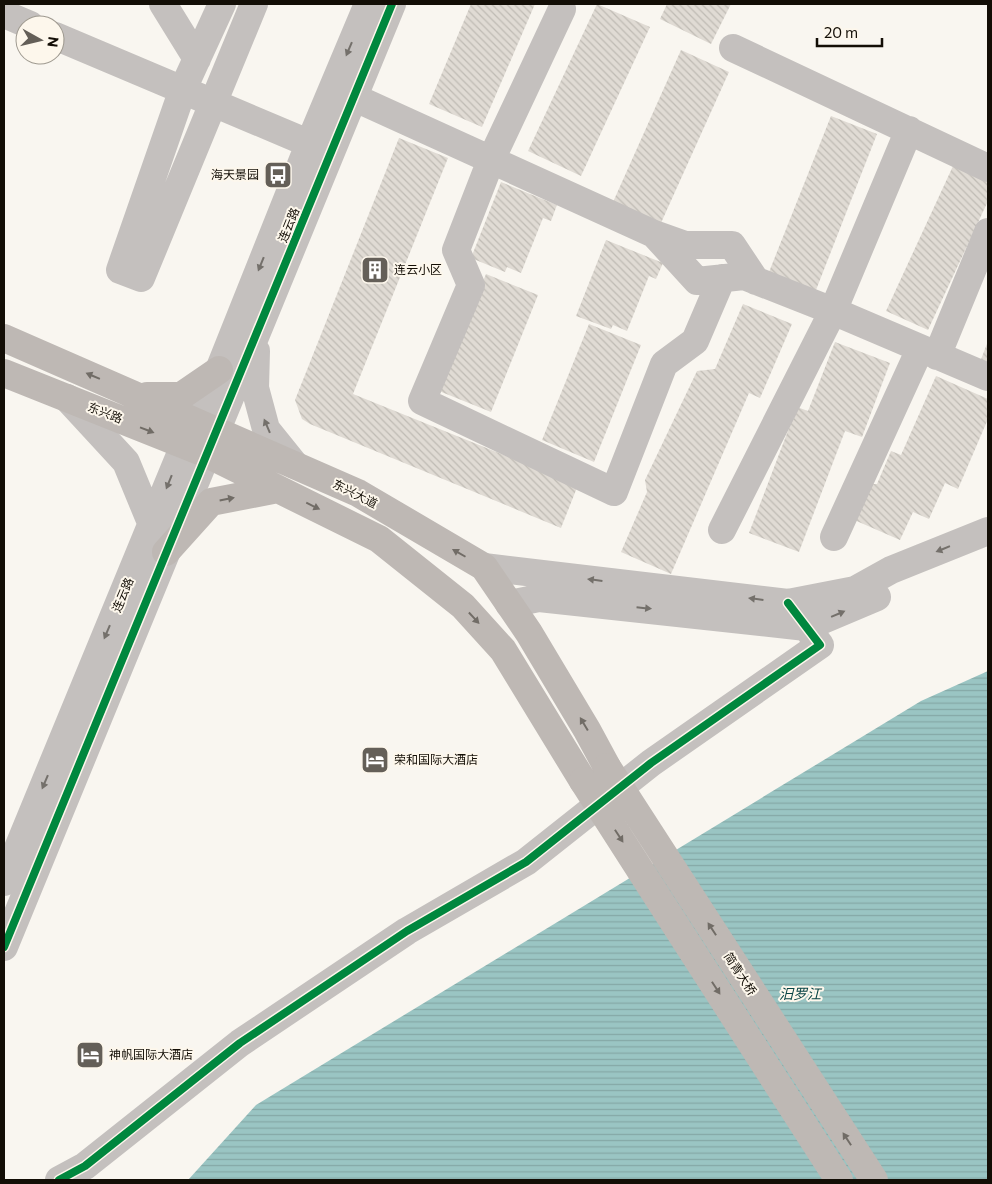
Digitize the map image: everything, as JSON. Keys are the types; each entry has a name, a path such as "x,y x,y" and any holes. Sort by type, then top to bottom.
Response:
{"main road":[{"name":"东兴大道","path":"4,338 138,396 278,489 380,539 463,606 503,650 583,781 839,1180"},
{"path":"138,396 181,396 219,370"},
{"name":"东兴路","path":"4,374 67,398 201,437"},
{"name":"东兴大道","path":"201,437 295,465 358,493 484,567 529,633 607,767"},
{"path":"166,552 212,502 278,489"},
{"name":"简青大桥","path":"607,767 874,1180"}],"street":[{"path":"163,4 197,59"},
{"path":"222,4 183,89 120,270 140,278 254,4"},
{"name":"连云路","path":"4,882 152,525 256,334 368,4"},
{"name":"连云路","path":"201,437 219,370 320,147 354,97 392,4"},
{"path":"562,9 491,160 456,250 471,285 422,401 614,492 664,364 695,341 722,278"},
{"path":"65,40 320,147"},
{"path":"734,48 988,168"},
{"path":"354,97 654,234 685,245 732,245 756,281"},
{"path":"722,530 832,311 909,130"},
{"path":"834,537 988,232"},
{"path":"654,234 697,280 744,276 988,377"},
{"path":"256,334 255,388 266,429 295,465"},
{"path":"67,398 126,462 152,525"},
{"path":"4,947 166,552 201,437"},
{"path":"484,567 788,603 856,590 891,570 988,531"},
{"path":"509,604 539,598 806,627 988,550"},
{"path":"59,1180 85,1166 240,1043 407,931 526,862 651,763 820,645 788,603"}],"water":[{"name":"汨罗江","path":"988,671 988,1180 188,1180 256,1105 921,701"}],"building":[{"path":"471,4 535,4 482,127 429,104"},
{"path":"597,4 650,27 581,176 528,151"},
{"path":"667,4 731,4 711,44 660,19"},
{"path":"681,50 729,72 661,223 613,202"},
{"path":"831,116 877,134 816,290 769,272"},
{"name":"连云小区","path":"399,138 448,158 353,394 578,485 561,528 310,424 302,419 295,400"},
{"path":"953,166 988,182 988,201 928,330 886,311"},
{"path":"501,182 557,205 551,221 543,218 521,273 507,267 505,272 471,258"},
{"path":"606,240 663,263 656,279 649,276 627,331 613,325 611,329 576,316"},
{"path":"486,274 538,295 491,412 439,391"},
{"path":"743,304 792,324 760,398 749,393 671,574 621,552 647,492 645,480 697,371 715,369"},
{"path":"589,324 641,345 594,462 542,440"},
{"path":"988,341 988,366 980,362"},
{"path":"835,342 890,363 862,437 845,431 799,552 749,533 797,407 808,411"},
{"path":"936,376 988,399 988,419 958,489 945,483 929,519 913,512 900,540 852,519 867,484 877,484 891,451 901,455"}],"cycle path":[{"path":"4,947 392,4"},
{"path":"59,1180 85,1166 240,1043 407,931 526,862 651,763 820,645 788,603"}],"place":[{"name":"海天景园","path":"278,175"},
{"name":"连云小区","path":"375,270"},
{"name":"荣和国际大酒店","path":"375,760"},
{"name":"神帆国际大酒店","path":"90,1055"}]}
